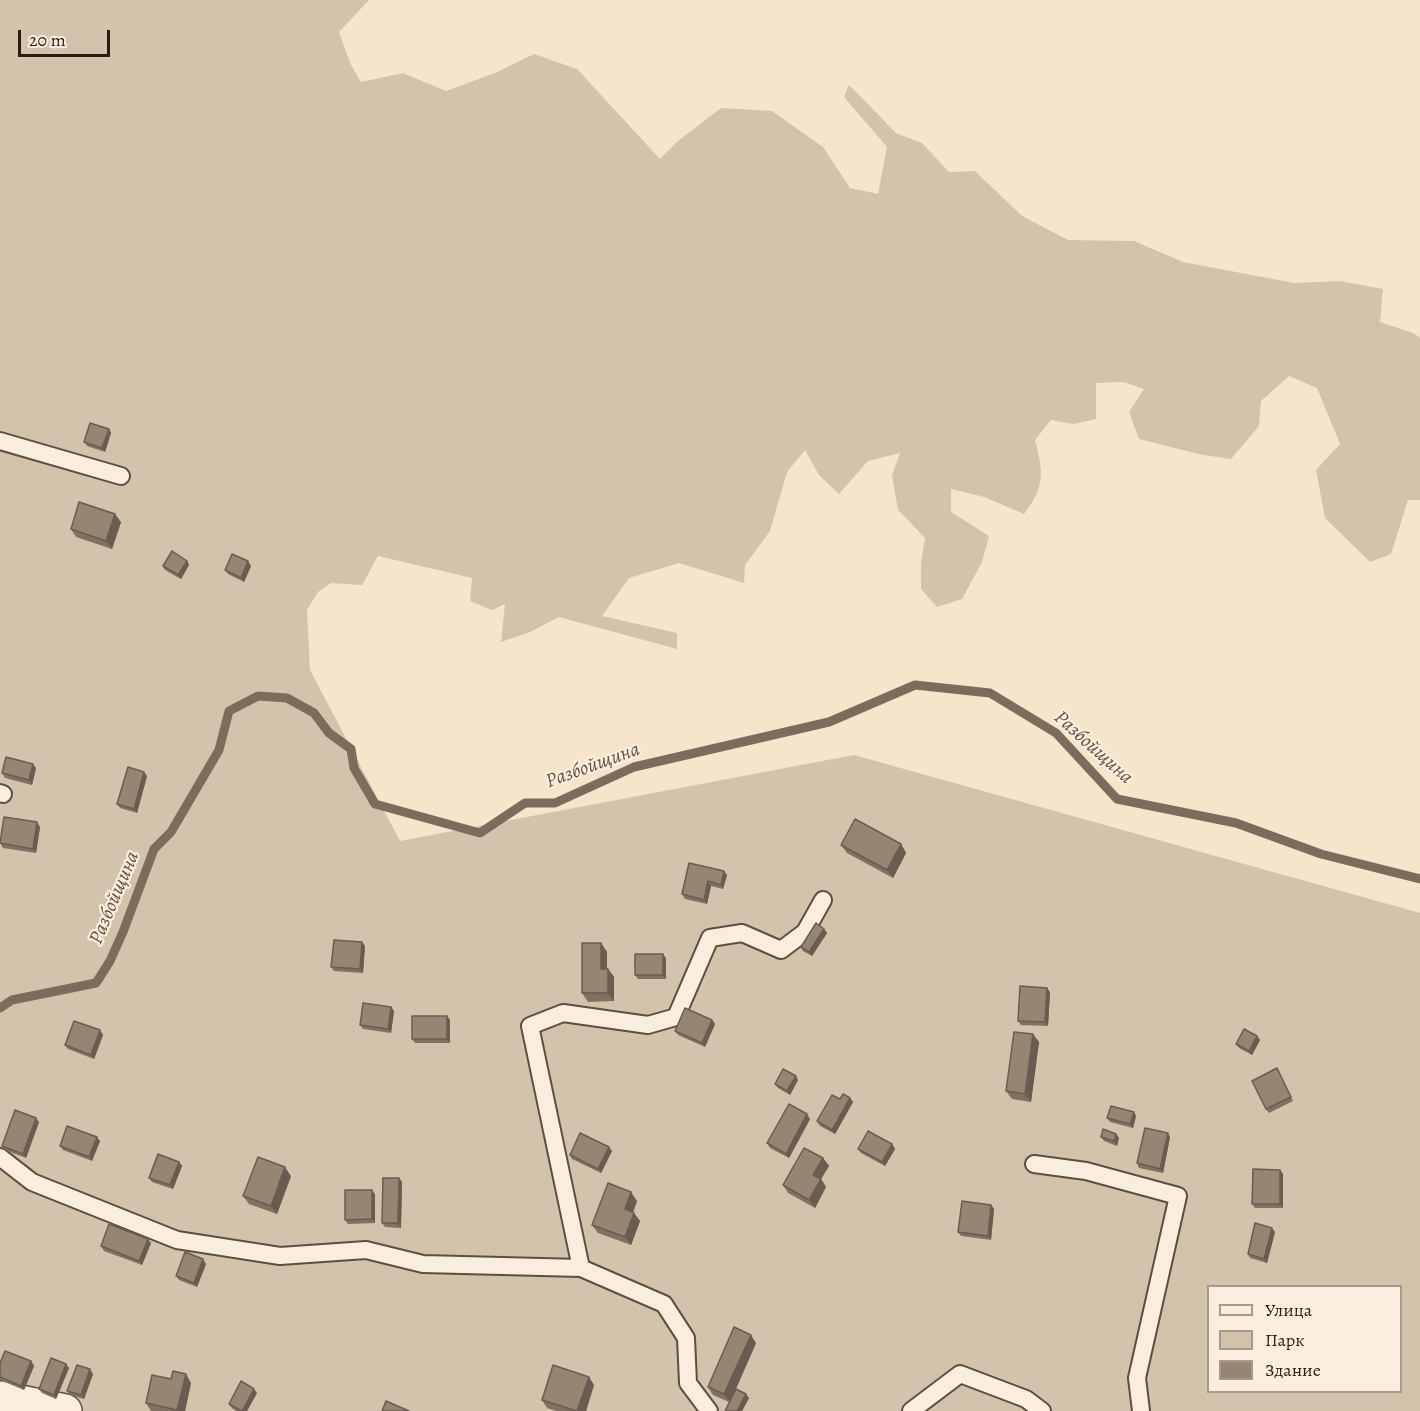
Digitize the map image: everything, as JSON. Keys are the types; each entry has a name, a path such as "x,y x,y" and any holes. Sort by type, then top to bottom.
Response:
{"street":[{"path":"0,1398 65,1411"}],"lane":[{"path":"0,441 121,476"},
{"path":"581,1268 530,1026 563,1013 648,1025 676,1017 710,938 742,933 781,950 806,932 823,900"},
{"path":"0,1157 32,1182 177,1240 280,1256 366,1250 423,1263 581,1268 664,1304 686,1338 688,1383 709,1411"},
{"path":"1034,1164 1086,1171 1178,1196 1137,1378 1141,1411"},
{"path":"911,1411 960,1374 1026,1399 1042,1411"}],"green space":[{"path":"0,0 369,0 339,32 351,65 361,82 403,73 446,91 495,73 534,54 577,69 660,159 678,141 721,108 772,111 823,147 850,188 878,194 887,147 844,97 849,85 896,133 922,143 949,172 975,171 1022,216 1068,240 1134,241 1183,262 1294,283 1340,281 1383,289 1380,322 1413,333 1420,338 1420,500 1408,500 1391,554 1370,562 1325,518 1316,470 1340,444 1317,388 1289,376 1261,401 1259,426 1231,459 1198,454 1139,439 1129,412 1144,389 1123,382 1096,383 1096,419 1073,424 1051,420 1035,440 1041,478 1036,495 1024,514 984,497 951,489 951,512 989,536 982,562 962,599 937,607 921,589 921,563 925,538 898,510 892,475 900,453 868,461 839,494 819,475 805,450 787,472 770,531 745,565 744,583 679,563 629,578 602,616 677,633 677,649 559,617 528,633 501,642 505,604 492,610 470,601 472,578 378,556 362,585 331,583 318,592 307,610 310,670 400,841 854,755 1420,913 1420,1411 0,1411"}],"building":[{"path":"90,423 109,429 102,448 84,442"},
{"path":"79,502 115,514 106,541 71,529"},
{"path":"172,551 187,561 178,575 163,566"},
{"path":"232,554 248,561 241,578 225,570"},
{"path":"6,757 33,764 29,780 2,773"},
{"path":"128,767 144,772 134,809 117,804"},
{"path":"4,817 37,822 33,849 0,843"},
{"path":"855,819 901,844 887,870 841,845"},
{"path":"689,863 724,871 721,885 708,881 704,900 682,894"},
{"path":"816,923 824,929 809,952 801,947"},
{"path":"334,940 362,942 360,969 331,967"},
{"path":"582,943 601,943 601,969 608,969 608,993 582,993"},
{"path":"635,954 663,954 663,975 635,975"},
{"path":"1020,986 1047,988 1045,1022 1018,1021"},
{"path":"363,1003 391,1007 388,1029 360,1025"},
{"path":"685,1008 712,1020 702,1043 675,1031"},
{"path":"412,1016 447,1016 447,1039 412,1039"},
{"path":"74,1021 100,1030 91,1055 65,1045"},
{"path":"1244,1029 1257,1036 1249,1051 1236,1044"},
{"path":"1014,1032 1033,1034 1025,1094 1006,1091"},
{"path":"1277,1068 1291,1097 1266,1109 1252,1081"},
{"path":"783,1069 796,1076 787,1091 775,1084"},
{"path":"843,1094 850,1098 832,1130 817,1121 832,1095 840,1099"},
{"path":"789,1104 807,1114 786,1154 767,1143"},
{"path":"1111,1106 1134,1112 1130,1124 1107,1118"},
{"path":"15,1110 36,1118 23,1154 2,1146"},
{"path":"67,1126 97,1137 89,1157 60,1146"},
{"path":"1145,1128 1168,1133 1160,1169 1137,1163"},
{"path":"1103,1129 1116,1134 1114,1141 1101,1137"},
{"path":"868,1131 892,1144 882,1162 858,1149"},
{"path":"580,1133 609,1147 598,1169 570,1155"},
{"path":"804,1148 823,1158 813,1175 821,1179 809,1200 783,1185"},
{"path":"158,1154 179,1162 170,1185 149,1178"},
{"path":"258,1157 285,1167 271,1206 243,1196"},
{"path":"1253,1169 1280,1170 1280,1204 1252,1204"},
{"path":"383,1178 399,1178 398,1223 382,1223"},
{"path":"608,1183 631,1192 625,1209 634,1213 625,1237 592,1225"},
{"path":"345,1190 372,1190 372,1219 345,1220"},
{"path":"962,1201 991,1205 988,1236 958,1232"},
{"path":"1255,1223 1272,1228 1264,1259 1248,1254"},
{"path":"109,1224 148,1239 139,1261 101,1246"},
{"path":"185,1252 203,1259 194,1283 176,1276"},
{"path":"734,1327 751,1335 724,1394 708,1387"},
{"path":"5,1351 31,1361 21,1386 0,1377 0,1363"},
{"path":"51,1358 66,1364 54,1395 39,1389"},
{"path":"77,1365 90,1369 81,1395 67,1391"},
{"path":"553,1365 589,1377 577,1411 542,1400"},
{"path":"173,1371 186,1374 177,1410 146,1403 152,1375 171,1379"},
{"path":"241,1381 254,1389 242,1411 229,1404"},
{"path":"736,1389 746,1394 737,1411 725,1411"},
{"path":"386,1401 409,1411 382,1411"}],"waterway":[{"name":"Разбойщина","path":"0,1008 12,1000 96,983 110,961 123,932 154,849 171,832 219,750 229,711 258,696 287,698 314,713 329,733 351,749 354,768 375,804 480,833 525,803 555,803 634,767 829,722 915,685 990,693 1056,733 1117,799 1236,823 1321,854 1420,879"}]}
